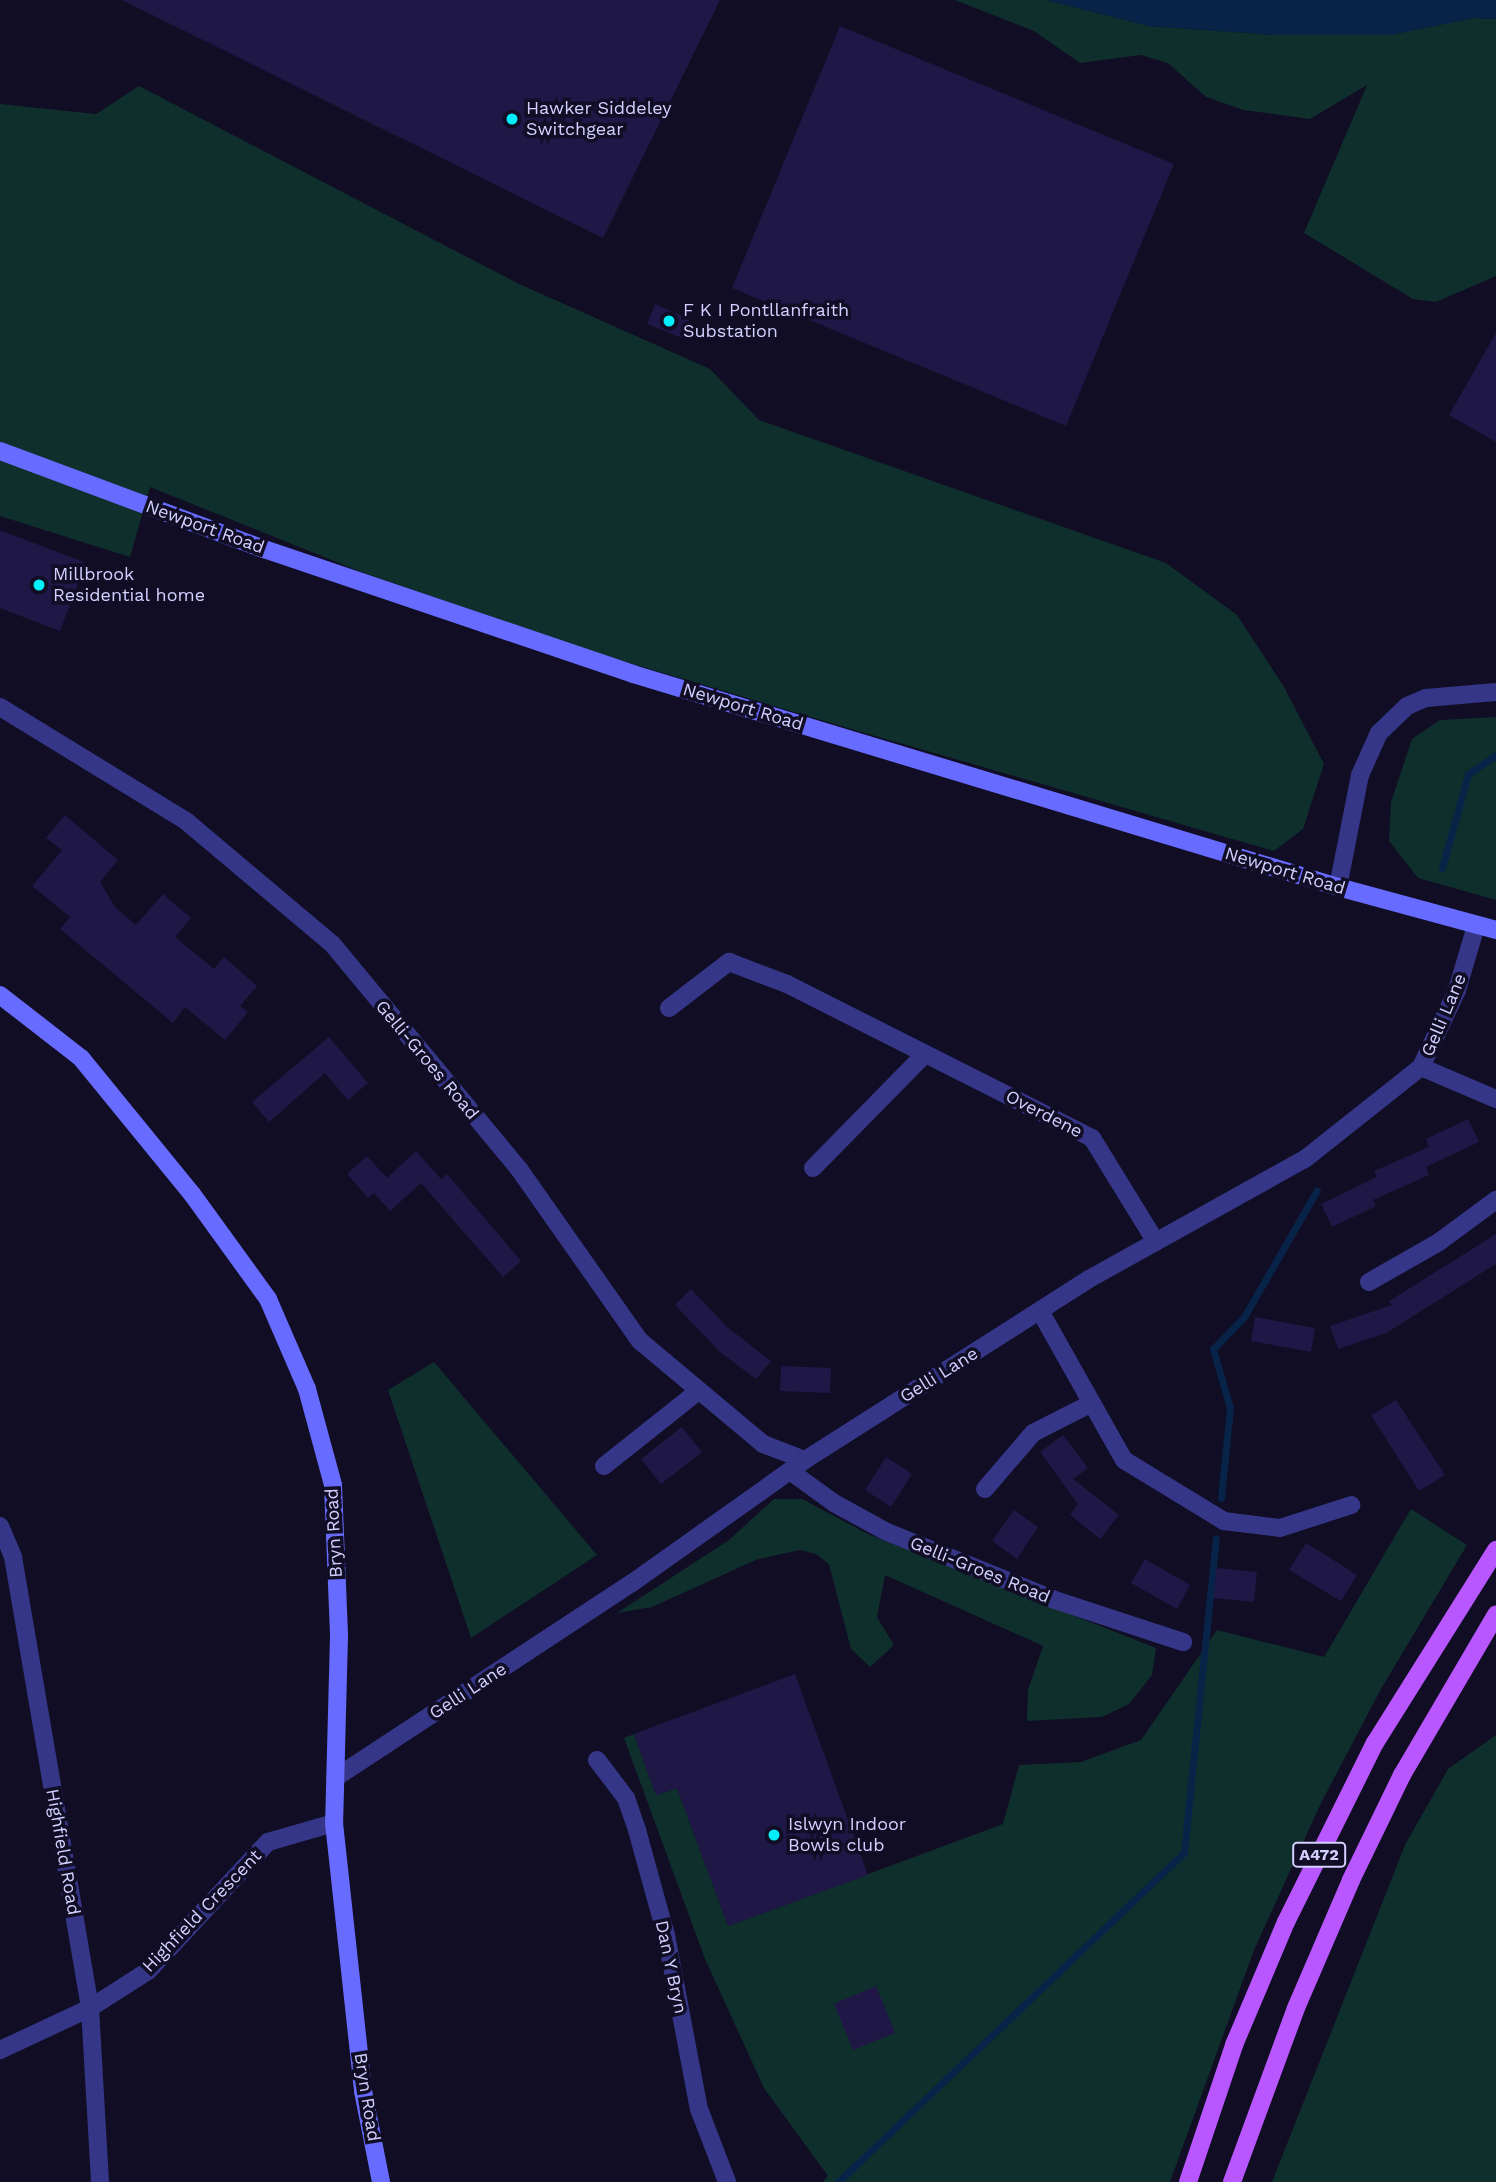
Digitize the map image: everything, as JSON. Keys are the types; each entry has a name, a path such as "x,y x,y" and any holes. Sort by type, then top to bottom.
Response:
{"main road":[{"name":"Newport Road","path":"0,451 264,550 633,674 1338,887 1496,930"},
{"name":"Bryn Road","path":"0,995 81,1058 192,1194 268,1299 307,1389 332,1485 339,1636 334,1823 363,2091 381,2182"},
{"name":"A472","path":"1188,2182 1234,2045 1286,1922 1375,1743 1496,1550"},
{"name":"A472","path":"1233,2182 1296,2008 1351,1881 1402,1775 1496,1615"}],"street":[{"path":"1338,887 1360,775 1380,733 1407,706 1426,698 1496,692"},
{"name":"Gelli-Groes Road","path":"0,707 186,821 332,946 519,1169 640,1341 697,1392 763,1444 798,1465 834,1503 887,1532 1055,1600 1183,1642"},
{"name":"Gelli Lane","path":"335,1778 632,1583 798,1465 1040,1311 1156,1242 1305,1159 1421,1067 1457,990 1476,926"},
{"name":"Overdene","path":"669,1007 729,962 787,984 1092,1138 1156,1242"},
{"path":"813,1168 925,1054"},
{"path":"1421,1067 1496,1098"},
{"path":"1369,1282 1439,1242 1496,1200"},
{"path":"1040,1311 1124,1460 1224,1521 1280,1528 1351,1505"},
{"path":"604,1466 697,1392"},
{"path":"985,1489 1033,1433 1092,1403"},
{"name":"Highfield Road","path":"0,1527 13,1557 90,2007 100,2182"},
{"name":"Dan Y Bryn","path":"597,1760 625,1798 637,1830 666,1936 699,2109 727,2182"},
{"name":"Highfield Crescent","path":"0,2050 90,2007 148,1971 268,1842 334,1823"}],"green space":[{"path":"955,0 1046,0 1149,26 1277,35 1390,35 1474,18 1496,19 1496,276 1436,302 1413,299 1304,233 1367,85 1310,119 1244,110 1206,97 1168,63 1141,55 1080,63 1034,31"},
{"path":"139,86 517,283 710,369 759,420 1166,563 1237,615 1284,687 1324,764 1303,829 1274,851 858,731 603,655 364,573 150,487 130,557 0,516 0,104 96,114"},
{"path":"1496,717 1496,900 1418,878 1389,841 1391,802 1412,739 1440,720"},
{"path":"434,1362 597,1555 471,1638 388,1390"},
{"path":"774,1499 802,1499 870,1535 1156,1648 1152,1675 1129,1704 1102,1717 1027,1721 1028,1690 1043,1646 885,1575 877,1617 894,1645 870,1667 851,1649 829,1564 816,1554 800,1550 758,1559 652,1607 617,1613 729,1540"},
{"path":"1411,1509 1467,1545 1381,1689 1321,1803 1254,1950 1170,2182 823,2182 828,2176 764,2088 705,1959 624,1738 634,1734 656,1795 677,1788 728,1926 1003,1824 1019,1765 1081,1762 1141,1740 1217,1630 1324,1657"},
{"path":"1496,1735 1496,2182 1272,2182 1405,1845 1448,1769"}],"water":[{"path":"1046,0 1496,0 1496,19 1474,18 1390,35 1276,35 1149,26"}],"building":[{"name":"Hawker Siddeley Switchgear","path":"122,0 720,0 603,238"},
{"path":"840,26 1174,164 1066,426 732,288"},
{"name":"F K I Pontllanfraith Substation","path":"655,304 690,319 682,338 647,324"},
{"path":"1496,333 1496,442 1449,415"},
{"name":"Millbrook Residential home","path":"0,530 86,563 60,631 0,608"},
{"path":"65,815 118,860 100,882 115,907 136,925 163,894 191,918 175,937 214,969 224,957 257,986 240,1006 248,1012 225,1040 185,1007 173,1023 60,929 70,917 32,886 62,850 46,838"},
{"path":"329,1037 368,1083 348,1100 325,1073 269,1122 252,1102"},
{"path":"1468,1119 1479,1142 1426,1167 1429,1175 1373,1200 1376,1206 1332,1227 1321,1204 1377,1177 1374,1171 1429,1147 1426,1139"},
{"path":"416,1151 441,1179 447,1174 521,1261 503,1277 421,1183 390,1211 374,1193 368,1198 347,1174 367,1156 387,1178"},
{"path":"1496,1234 1496,1264 1386,1333 1338,1349 1330,1326 1392,1305 1389,1301"},
{"path":"691,1289 727,1327 771,1361 756,1379 720,1352 675,1305"},
{"path":"1255,1317 1315,1328 1311,1352 1251,1341"},
{"path":"781,1366 831,1368 830,1393 780,1391"},
{"path":"1396,1400 1445,1475 1419,1491 1371,1415"},
{"path":"682,1427 702,1452 661,1484 641,1459"},
{"path":"1063,1435 1088,1468 1073,1479 1119,1515 1100,1539 1070,1515 1078,1504 1040,1452"},
{"path":"886,1457 912,1474 891,1507 865,1490"},
{"path":"1014,1510 1038,1527 1017,1559 992,1541"},
{"path":"1306,1543 1357,1575 1341,1601 1289,1570"},
{"path":"1145,1559 1190,1585 1177,1609 1131,1583"},
{"path":"1216,1568 1257,1572 1254,1602 1214,1598"},
{"name":"Islwyn Indoor Bowls club","path":"795,1674 868,1875 728,1926 677,1788 656,1795 634,1734"},
{"path":"876,1986 895,2033 853,2050 834,2004"}],"waterway":[{"path":"1442,868 1468,774 1496,755"},
{"path":"1221,1498 1230,1408 1213,1349 1244,1317 1317,1190"},
{"path":"838,2182 1184,1852 1216,1539"}],"place":[{"name":"Hawker Siddeley Switchgear","path":"512,119"},
{"name":"F K I Pontllanfraith Substation","path":"669,321"},
{"name":"Millbrook Residential home","path":"39,585"},
{"name":"Islwyn Indoor Bowls club","path":"774,1835"}]}
